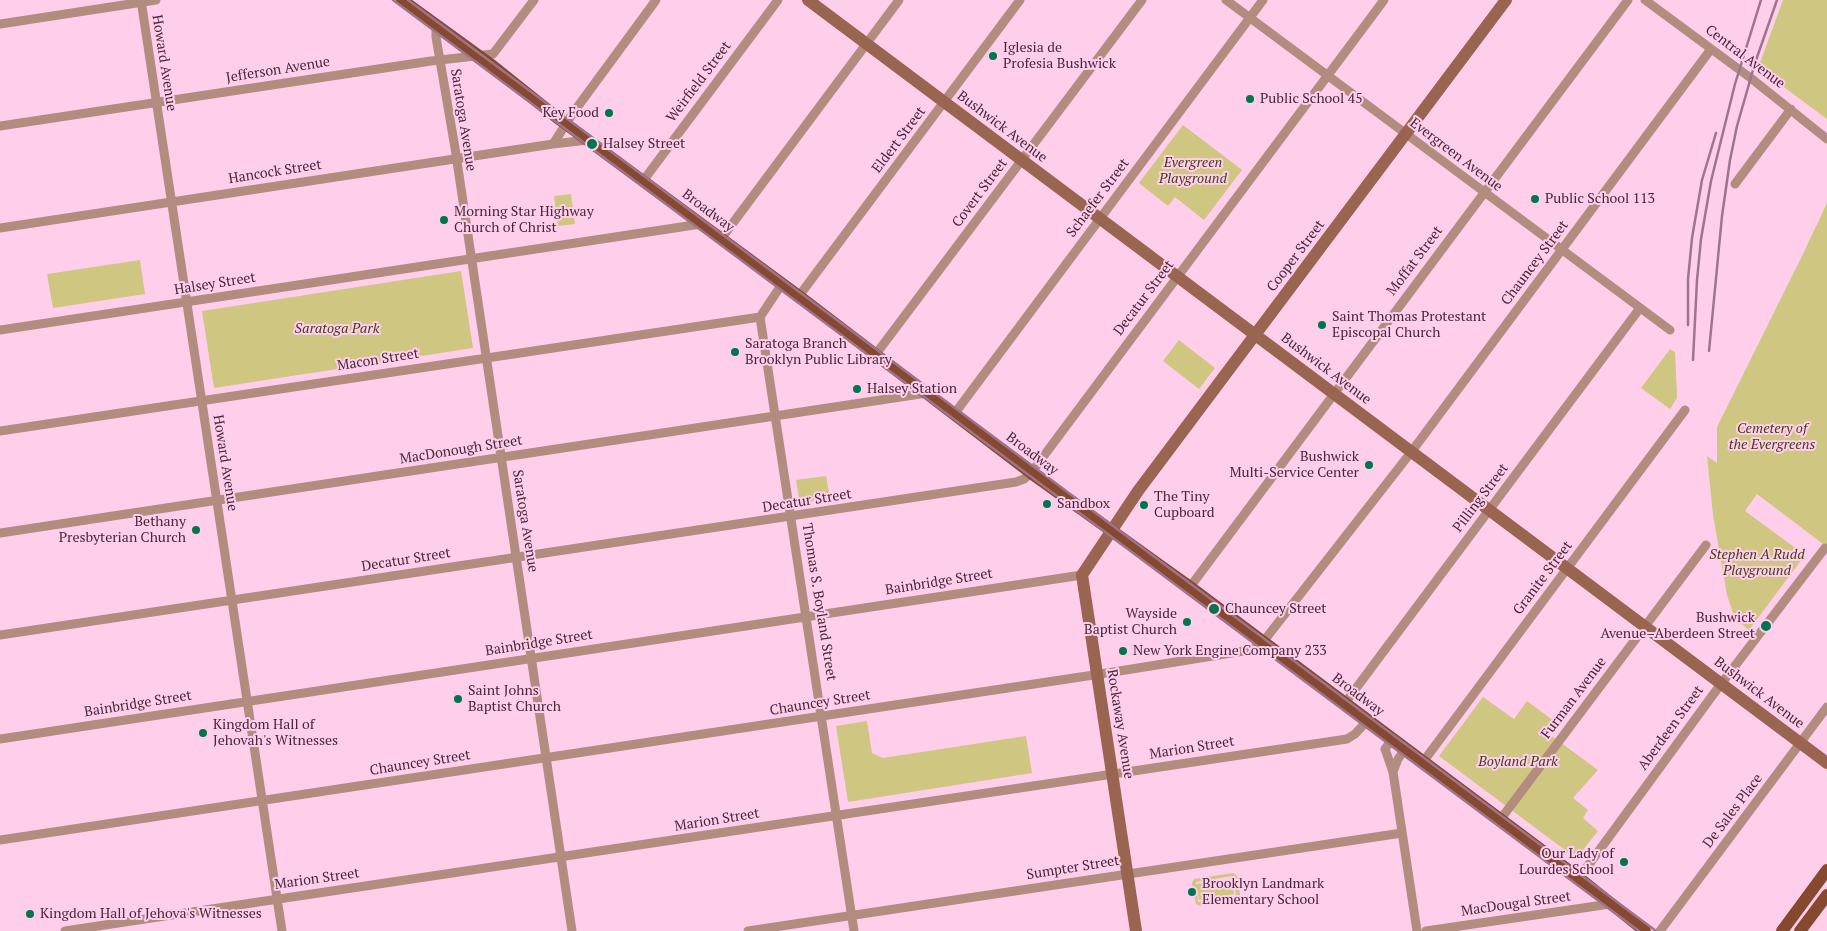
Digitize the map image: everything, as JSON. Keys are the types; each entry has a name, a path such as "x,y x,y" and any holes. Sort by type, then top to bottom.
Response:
{"main road":[{"name":"Bushwick Avenue","path":"808,0 1827,763"},
{"name":"Cooper Street","path":"1112,530 1138,491 1506,0"},
{"name":"Broadway","path":"409,2 436,26 480,57 566,124 799,296 1031,472 1190,587 1578,878 1645,931"},
{"path":"1082,575 1112,530"},
{"name":"Rockaway Avenue","path":"1082,575 1136,931"},
{"path":"1782,931 1827,870"},
{"path":"1800,931 1827,895"}],"street":[{"path":"0,24 156,0"},
{"name":"Jefferson Avenue","path":"0,126 439,60 480,57 493,54 534,0"},
{"path":"553,144 656,0"},
{"name":"Weirfield Street","path":"643,181 778,0"},
{"path":"721,239 899,0"},
{"name":"Eldert Street","path":"799,296 1020,0"},
{"name":"Covert Street","path":"876,354 1142,0"},
{"name":"Evergreen Avenue","path":"1226,0 1670,330"},
{"name":"Schaefer Street","path":"955,413 1263,0"},
{"name":"Decatur Street","path":"0,635 792,517 1016,482 1024,479 1178,277 1384,0"},
{"name":"Moffat Street","path":"1190,587 1628,0"},
{"name":"Central Avenue","path":"1645,0 1791,109 1827,139"},
{"name":"Howard Avenue","path":"141,1 282,931"},
{"name":"Saratoga Avenue","path":"436,26 439,60 456,159 572,931"},
{"name":"Chauncey Street","path":"0,840 1250,650 1262,642 1412,451 1711,49"},
{"path":"1734,184 1791,109"},
{"name":"Hancock Street","path":"0,228 588,140"},
{"name":"Halsey Street","path":"0,330 701,224"},
{"path":"760,317 782,284"},
{"name":"Pilling Street","path":"1345,703 1640,308"},
{"name":"Macon Street","path":"0,431 760,317"},
{"name":"Thomas S. Boyland Street","path":"760,317 854,931"},
{"name":"MacDonough Street","path":"0,533 927,393"},
{"name":"Granite Street","path":"1423,762 1685,410"},
{"name":"Furman Avenue","path":"1500,820 1706,545"},
{"name":"Aberdeen Street","path":"1578,878 1721,683 1825,548"},
{"name":"Bainbridge Street","path":"0,739 1082,575"},
{"name":"De Sales Place","path":"1660,931 1827,707"},
{"name":"Marion Street","path":"65,931 1347,739 1360,730 1367,721"},
{"path":"1392,739 1385,749 1393,772 1417,931"},
{"path":"1393,772 1398,759 1405,749"},
{"name":"Sumpter Street","path":"748,931 1402,833"},
{"name":"MacDougal Street","path":"1426,931 1610,904"}],"green space":[{"path":"1783,0 1827,0 1827,119 1758,68"},
{"name":"Evergreen Playground","path":"1183,125 1242,170 1204,220 1175,197 1168,206 1139,183"},
{"path":"571,194 575,224 558,226 554,196"},
{"name":"Cemetery of the Evergreens","path":"1827,203 1827,547 1757,494 1745,511 1805,555 1749,630 1735,619 1727,595 1713,515 1707,456 1717,463 1717,427"},
{"path":"140,260 145,294 53,308 47,274"},
{"name":"Saratoga Park","path":"461,271 473,348 214,388 202,311"},
{"path":"1179,340 1215,368 1199,389 1163,361"},
{"path":"1670,349 1675,352 1677,398 1670,409 1641,388"},
{"path":"826,476 830,498 800,503 796,480"},
{"name":"Boyland Park","path":"1483,697 1514,719 1527,701 1558,724 1549,734 1598,770 1573,798 1588,810 1583,818 1598,831 1579,855 1573,856 1439,756"},
{"path":"867,721 872,753 883,758 1026,736 1032,773 848,802 836,726"},
{"path":"1233,873 1237,876 1240,895 1238,899 1200,906 1196,904 1192,883 1194,879","holes":["1232,876 1234,878 1236,897 1198,902 1196,882"]},
{"path":"1232,879 1234,894 1199,900 1196,884"}],"railway":[{"path":"393,0 1639,931"},
{"path":"408,0 1656,931"},
{"path":"1693,360 1701,239 1711,181 1735,84 1761,0"},
{"path":"1709,351 1722,216 1730,160 1737,126 1755,63 1777,0"},
{"path":"1688,325 1688,279 1692,238 1702,180 1716,133"}],"place":[{"name":"Iglesia de Profesia Bushwick","path":"993,56"},
{"name":"Public School 45","path":"1250,99"},
{"name":"Key Food","path":"609,113"},
{"name":"Halsey Street","path":"592,144"},
{"name":"Public School 113","path":"1535,199"},
{"name":"Morning Star Highway Church of Christ","path":"444,220"},
{"name":"Saint Thomas Protestant Episcopal Church","path":"1322,325"},
{"name":"Saratoga Branch Brooklyn Public Library","path":"735,352"},
{"name":"Halsey Station","path":"857,389"},
{"name":"Bushwick Multi-Service Center","path":"1369,465"},
{"name":"Sandbox","path":"1047,504"},
{"name":"The Tiny Cupboard","path":"1144,505"},
{"name":"Bethany Presbyterian Church","path":"196,530"},
{"name":"Chauncey Street","path":"1214,609"},
{"name":"Wayside Baptist Church","path":"1187,622"},
{"name":"Bushwick Avenue–Aberdeen Street","path":"1766,626"},
{"name":"New York Engine Company 233","path":"1123,651"},
{"name":"Saint Johns Baptist Church","path":"458,699"},
{"name":"Kingdom Hall of Jehovah's Witnesses","path":"203,733"},
{"name":"Our Lady of Lourdes School","path":"1624,862"},
{"name":"Brooklyn Landmark Elementary School","path":"1192,892"},
{"name":"Kingdom Hall of Jehova's Witnesses","path":"30,914"}],"park label":[{"name":"Stephen A Rudd Playground","path":"1757,564"}]}
